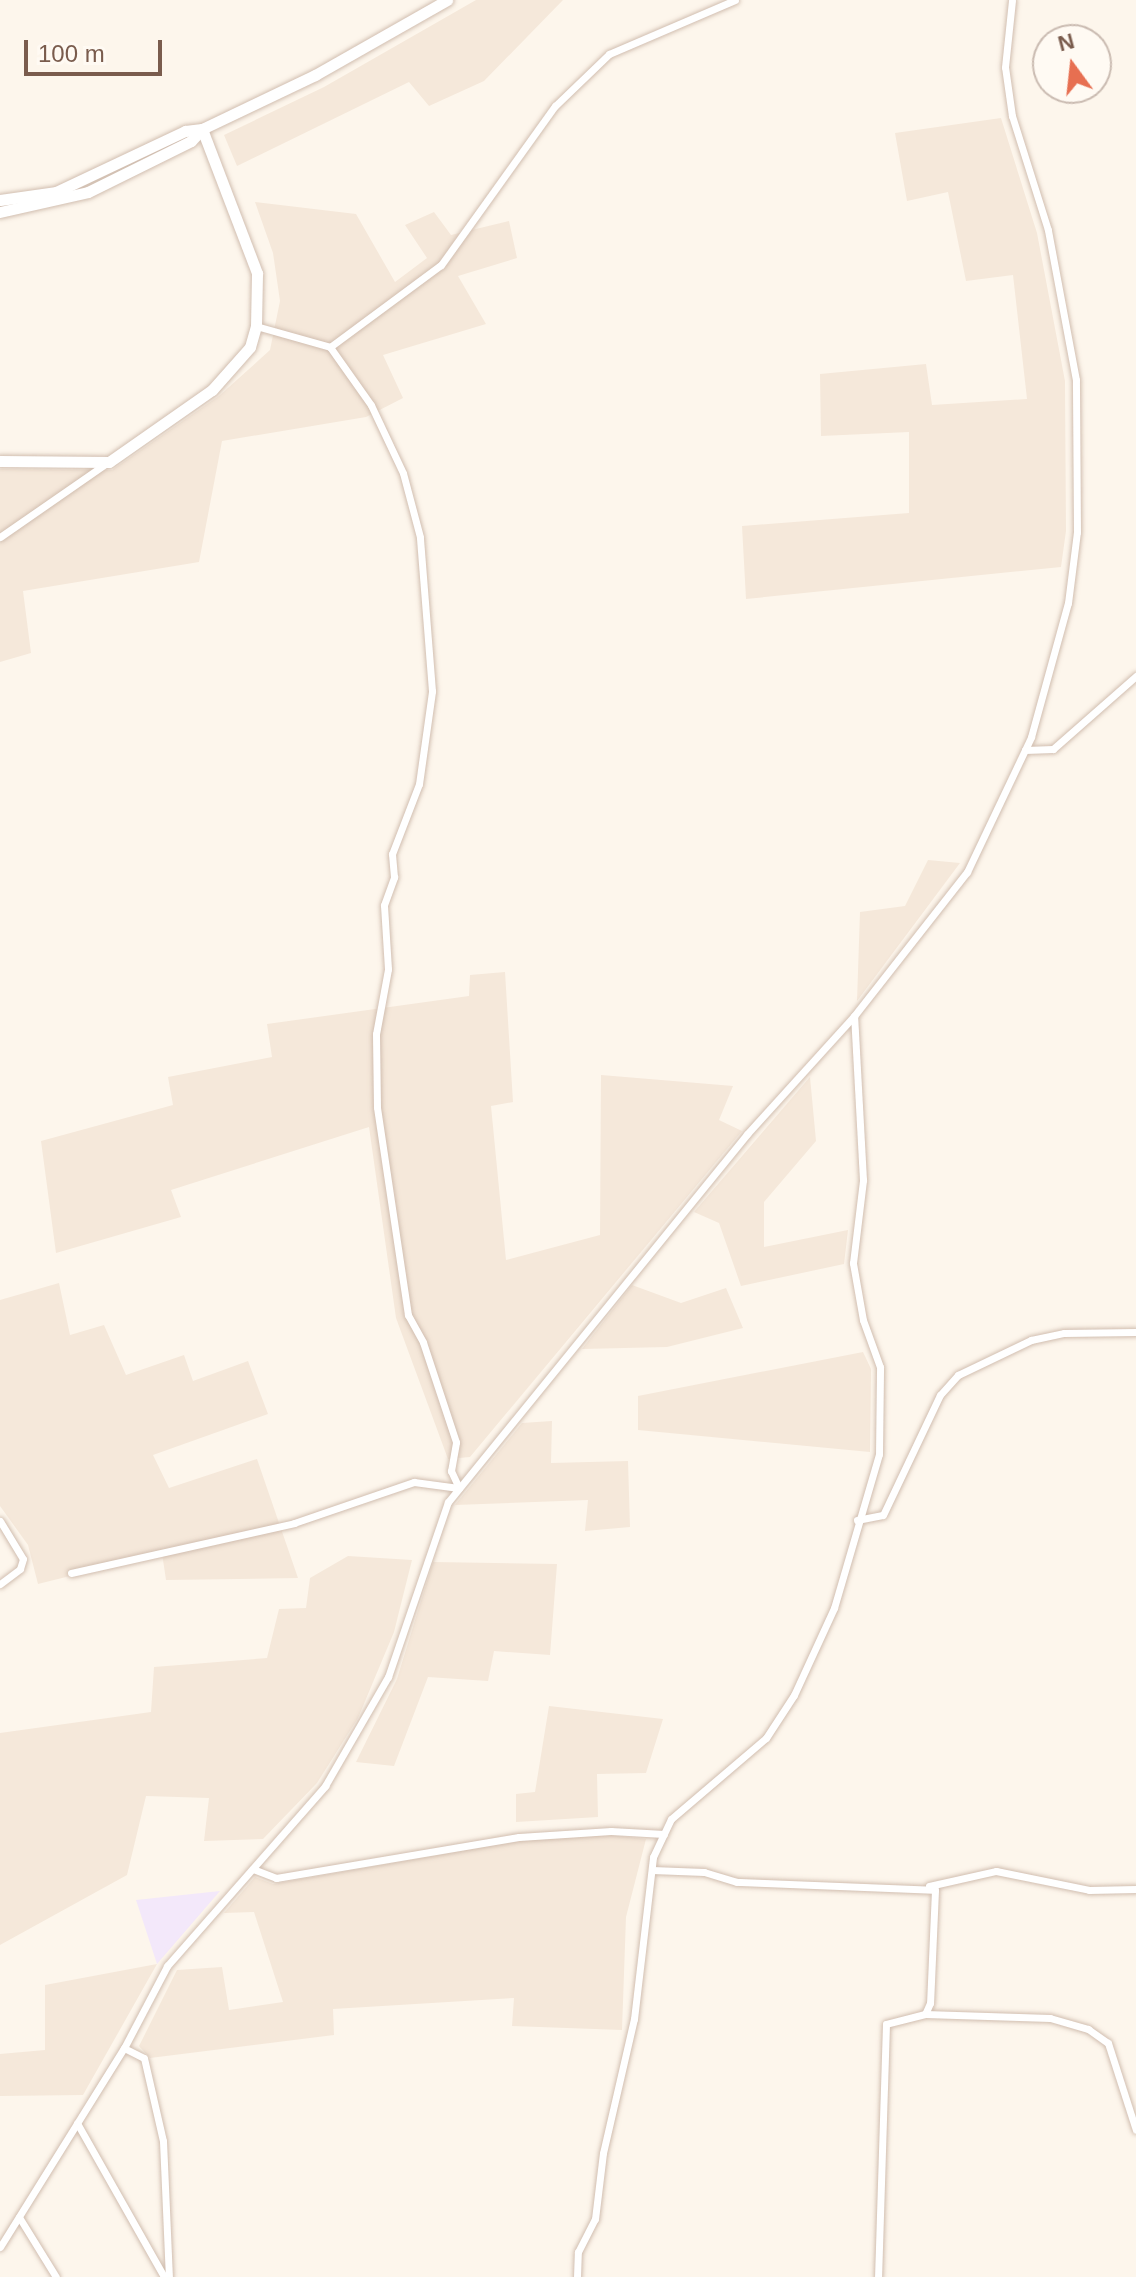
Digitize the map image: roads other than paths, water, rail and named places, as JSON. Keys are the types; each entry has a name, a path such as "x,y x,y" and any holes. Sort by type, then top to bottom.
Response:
{"main road":[{"path":"0,200 56,192 185,131 202,129 315,75 447,0"},
{"path":"0,212 88,192 191,141 202,129"},
{"path":"0,461 109,462 212,390 250,347 256,326 257,273 250,245 202,129"}],"street":[{"path":"330,347 441,265 555,106 609,54 735,0"},
{"path":"0,2247 124,2048 167,1966 325,1786 388,1677 448,1502 747,1134 854,1016 967,872 1025,750 1068,603 1077,532 1076,380 1048,230 1012,116 1005,67 1012,0"},
{"path":"256,326 330,347 377,419 403,473 420,537 432,691 419,784 392,854 394,877 384,905 388,969 376,1034 377,1107 408,1315 423,1342 456,1442 451,1471 459,1488"},
{"path":"0,537 109,462"},
{"path":"1025,750 1053,749 1136,676"},
{"path":"577,2277 578,2252 595,2219 603,2153 634,2019 652,1870 664,1834 671,1819 766,1738 794,1695 834,1608 857,1520 879,1454 880,1367 863,1320 853,1263 863,1180 854,1016"},
{"path":"857,1520 883,1515 940,1395 958,1375 989,1356 1042,1338 1136,1332"},
{"path":"71,1573 294,1523 414,1482 459,1488"},
{"path":"0,1521 23,1559 20,1569 0,1584"},
{"path":"253,1869 276,1878 519,1837 611,1831 664,1834"},
{"path":"652,1870 704,1872 737,1882 929,1886 996,1871 1089,1890 1136,1889"},
{"path":"925,2014 930,2003 937,1896 929,1886"},
{"path":"878,2277 886,2024 925,2014 1050,2018 1088,2029 1108,2043 1136,2130"},
{"path":"124,2048 144,2058 163,2141 166,2277"},
{"path":"77,2123 166,2277"},
{"path":"19,2217 56,2277"}]}
